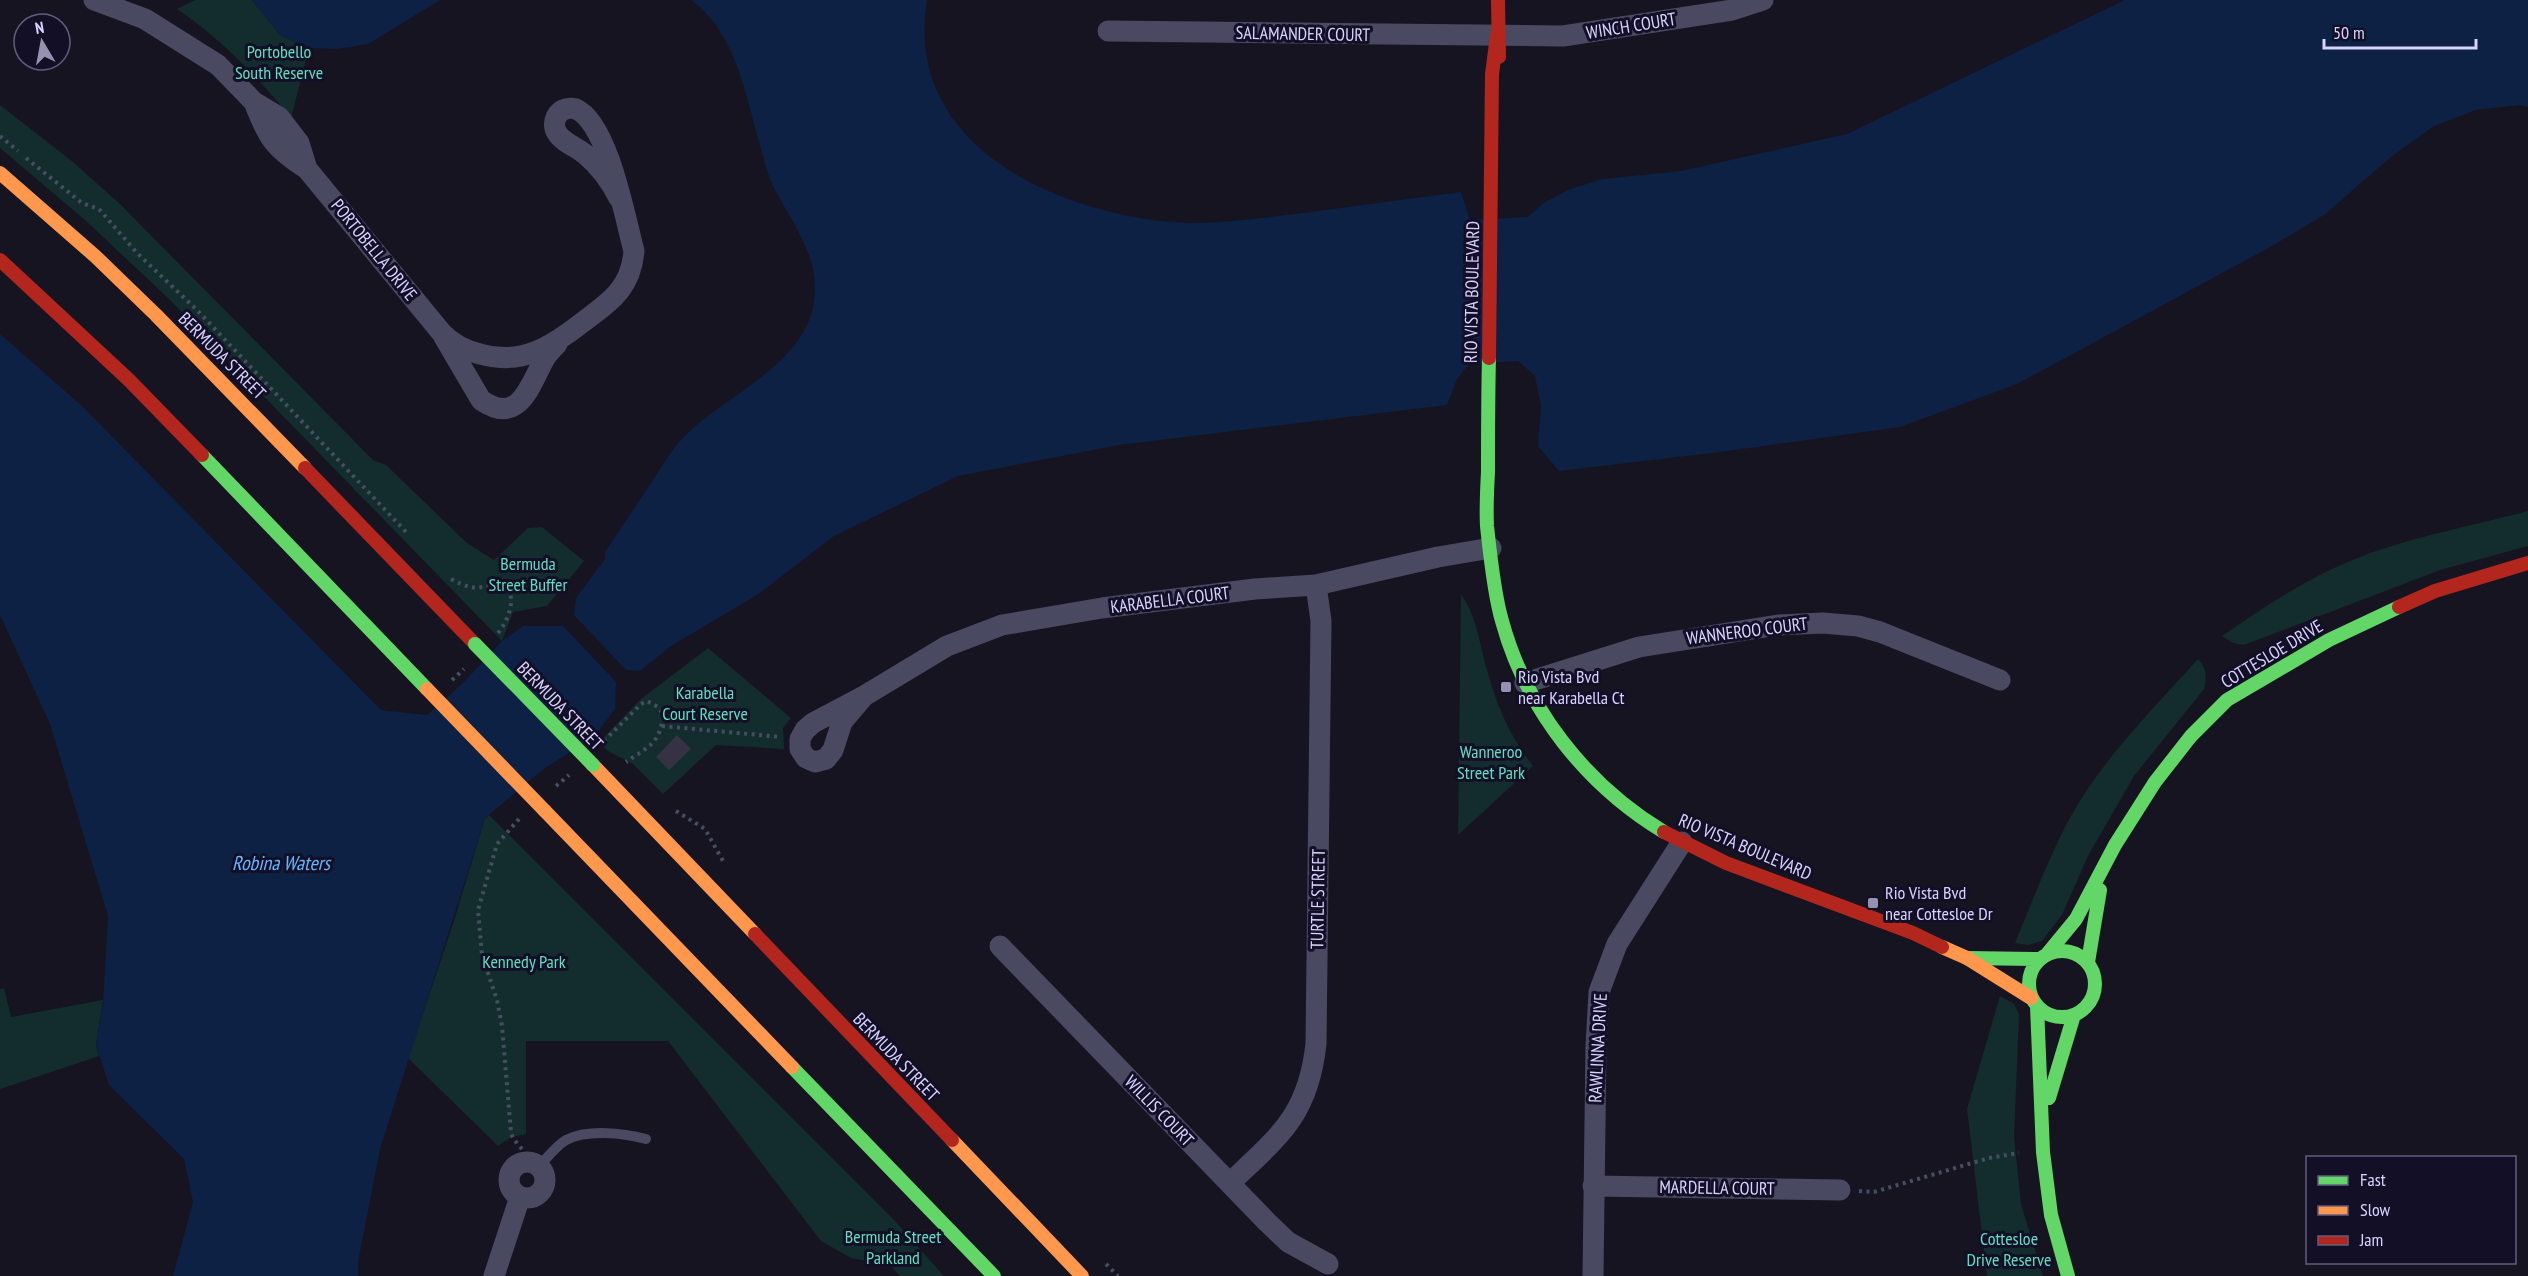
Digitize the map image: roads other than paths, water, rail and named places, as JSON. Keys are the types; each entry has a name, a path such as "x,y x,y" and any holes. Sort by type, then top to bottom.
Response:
{"main road":[{"name":"RIO VISTA BOULEVARD","path":"1498,0 1497,36 1501,75 1487,525 1501,619 1512,652 1543,715 1586,771 1635,815 1682,842 1726,862 1913,933 1967,958 2034,1002"},
{"name":"BERMUDA STREET","path":"0,173 86,248 156,315 593,765 1082,1276"},
{"path":"0,260 129,380 994,1276"},
{"name":"COTTESLOE DRIVE","path":"2043,956 2076,918 2138,808 2173,758 2227,700 2329,640 2383,614 2435,591 2528,562"},
{"name":"COTTESLOE DRIVE","path":"2088,962 2105,867"},
{"path":"2034,1002 2054,1016 2074,1015 2082,1010 2094,995 2095,977 2088,962 2078,954 2058,950 2043,956 2029,977 2034,1002 2043,1152 2051,1215 2068,1276"},
{"name":"RIO VISTA BOULEVARD","path":"1967,958 2043,956"},
{"path":"2043,1125 2058,1062 2074,1015"}],"street":[{"name":"PORTOBELLA DRIVE","path":"94,0 145,19 172,34 218,65 254,102 279,117 299,143 307,169 441,332 451,342 467,351 495,359 511,359 539,352 560,340 609,303 621,290 629,276 634,251 619,198"},
{"name":"WINCH COURT","path":"1497,36 1563,36 1732,10 1762,0"},
{"name":"SALAMANDER COURT","path":"1108,31 1497,36"},
{"name":"PORTOBELLA DRIVE","path":"441,332 481,400 490,406 503,408 517,404 528,394 546,356 560,340"},
{"path":"511,359 522,364 527,374 528,384 521,400"},
{"name":"KARABELLA COURT","path":"864,696 842,722 833,750 826,759 815,762 806,758 800,749 800,739 813,723 864,696 947,646 1002,625 1102,608 1255,589 1316,585 1438,557 1491,548"},
{"name":"TURTLE STREET","path":"1230,1184 1280,1135 1308,1091 1313,1070 1316,1044 1321,621 1316,585"},
{"name":"WANNEROO COURT","path":"1526,683 1639,647 1778,625 1823,623 1857,626 1880,632 2000,680"},
{"name":"RAWLINNA DRIVE","path":"1593,1276 1596,1028 1599,992 1617,944 1682,842"},
{"name":"WILLIS COURT","path":"1000,946 1288,1242 1328,1264"},
{"path":"494,1276 520,1197 533,1197 542,1190 545,1177 534,1164"},
{"name":"MARDELLA COURT","path":"1593,1186 1840,1190"}],"lane":[{"path":"534,1164 561,1144 576,1137 621,1134 646,1139"}],"water":[{"path":"252,0 440,0 368,44 337,49 309,48 280,35"},
{"path":"691,0 927,0 926,50 938,94 962,131 995,161 1035,185 1079,203 1125,215 1188,223 1254,219 1461,192 1470,220 1528,217 1545,202 1568,190 1602,179 1681,171 1847,134 2125,0 2528,0 2528,107 2520,105 2476,110 2434,126 2392,156 2324,215 2272,246 2017,384 1900,427 1559,471 1538,446 1541,407 1535,376 1518,361 1469,364 1457,379 1447,405 1119,445 958,476 834,536 757,595 671,646 640,671 626,670 574,615 576,598 605,559 605,552 678,444 706,417 768,372 786,355 801,335 811,313 815,288 814,274 806,248 770,179 738,68 719,30 707,14"},
{"name":"Robina Waters","path":"0,334 82,406 381,710 427,715 463,683 502,641 523,626 563,626 616,682 615,709 594,737 545,768 485,818 380,1149 358,1262 358,1276 173,1276 193,1202 184,1159 109,1085 96,1045 103,1004 108,916 50,724 0,615"}],"place":[{"name":"Rio Vista Bvd near Karabella Ct","path":"1506,687"},
{"name":"Rio Vista Bvd near Cottesloe Dr","path":"1873,903"}],"park label":[{"name":"Portobello South Reserve","path":"279,62"},
{"name":"Bermuda Street Buffer","path":"528,574"},
{"name":"Karabella Court Reserve","path":"705,703"},
{"name":"Wanneroo Street Park","path":"1491,762"},
{"name":"Kennedy Park","path":"524,962"},
{"name":"Bermuda Street Parkland","path":"893,1247"},
{"name":"Cottesloe Drive Reserve","path":"2009,1249"}]}
